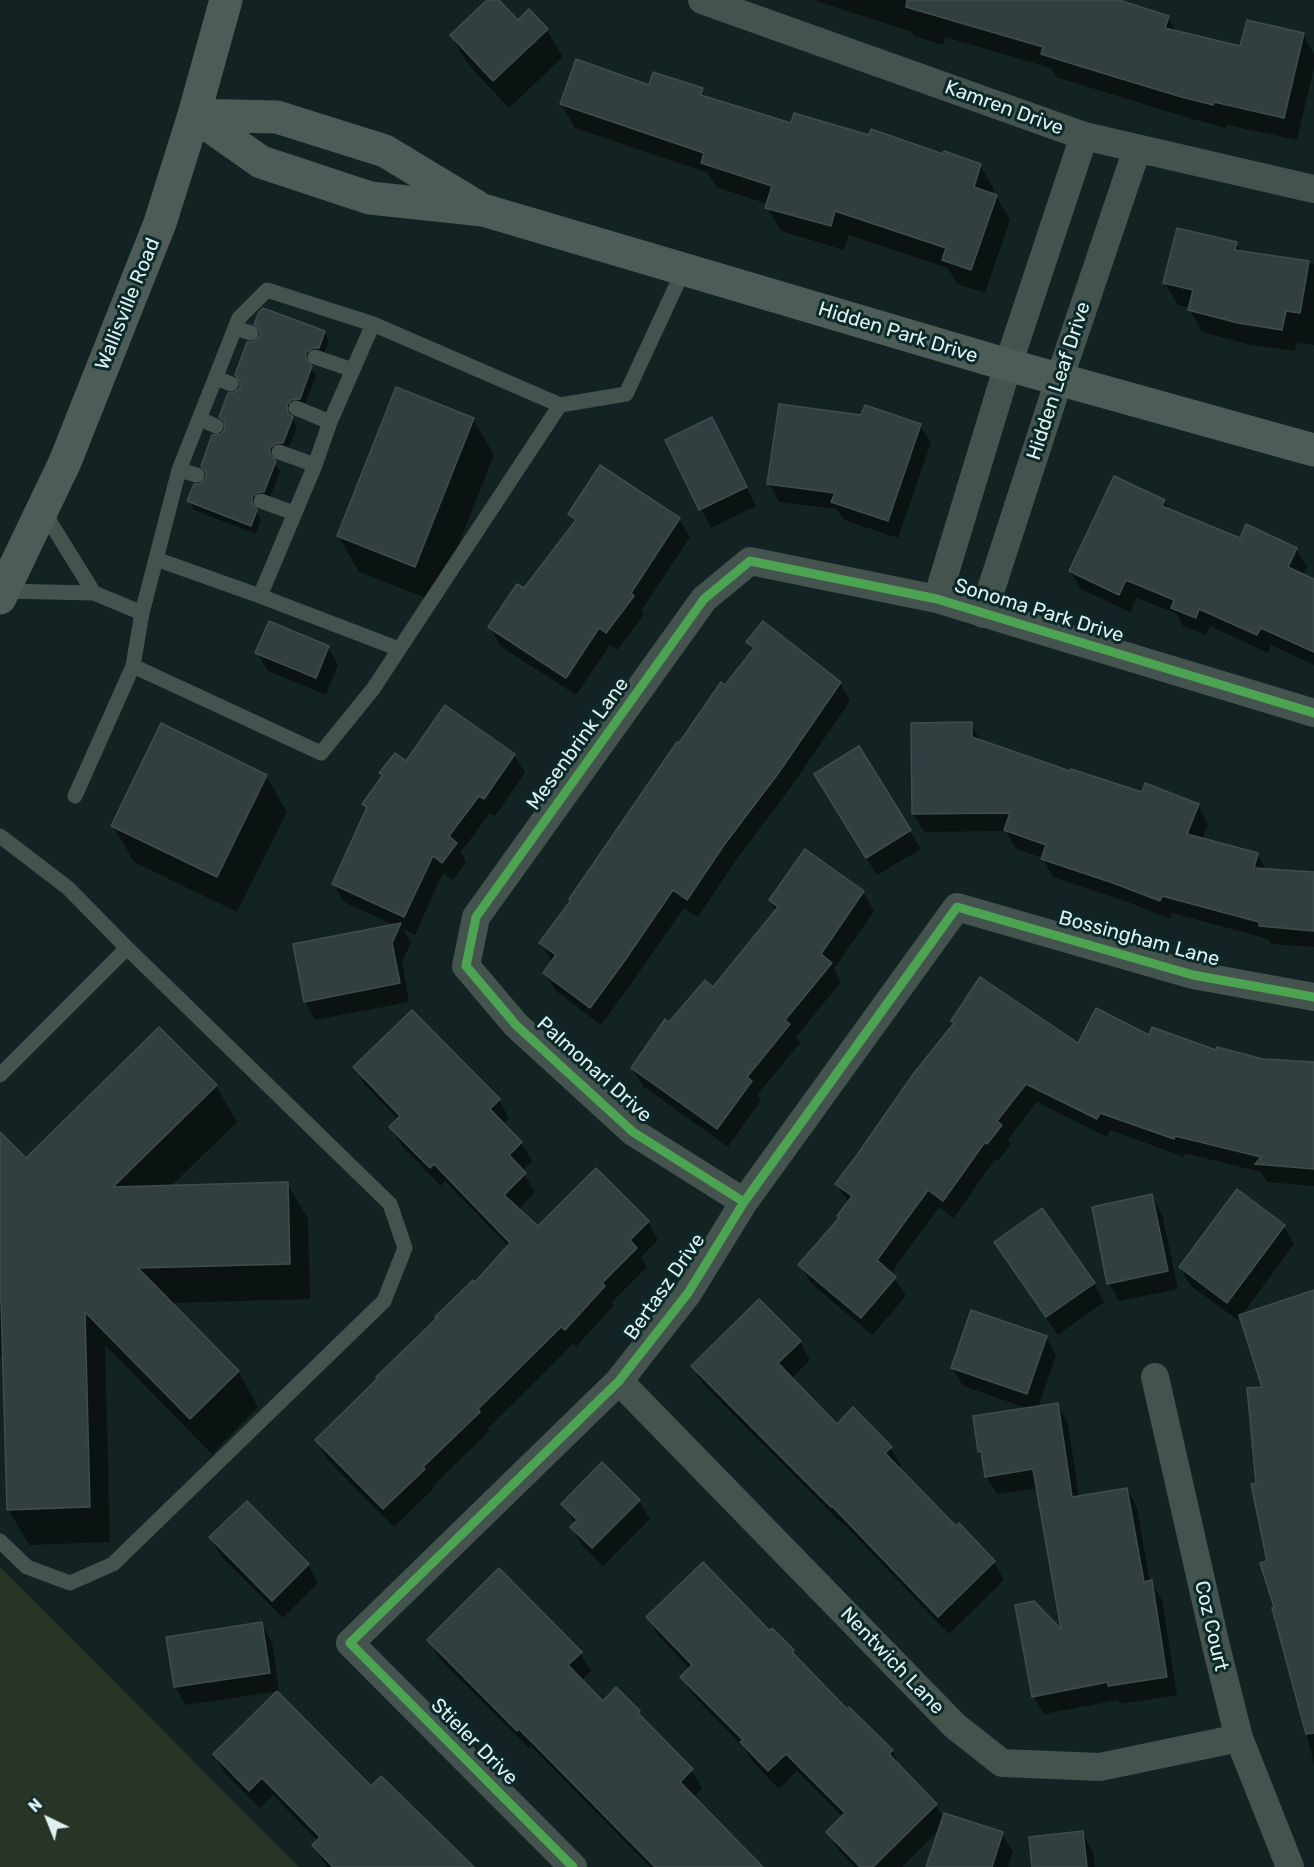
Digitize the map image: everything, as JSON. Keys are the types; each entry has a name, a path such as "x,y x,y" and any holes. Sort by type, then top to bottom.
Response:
{"street":[{"name":"Wallisville Road","path":"2,594 65,462 160,223 194,115 226,0"},
{"name":"Kamren Drive","path":"702,0 1084,136 1314,189"},
{"name":"Hidden Park Drive","path":"194,115 277,117 385,151 483,210"},
{"name":"Hidden Park Drive","path":"194,115 261,162 359,195 483,210 1059,380 1314,450"},
{"path":"937,599 1008,365 1084,136"},
{"name":"Hidden Leaf Drive","path":"983,614 1137,148"},
{"name":"Sonoma Park Drive","path":"750,561 937,599 1314,713"},
{"name":"Mesenbrink Lane","path":"466,966 476,917 704,599 750,561"},
{"name":"Bossingham Lane","path":"957,907 1193,975 1314,997"},
{"name":"Bertasz Drive","path":"350,1643 619,1381 688,1293 744,1202 957,907"},
{"name":"Palmonari Drive","path":"466,966 516,1025 633,1132 744,1202"},
{"name":"Coz Court","path":"1155,1377 1215,1646 1239,1738 1290,1867"},
{"name":"Nentwich Lane","path":"619,1381 955,1726 1002,1763 1100,1767 1239,1738"},
{"name":"Stieler Drive","path":"350,1643 573,1867"}],"lane":[{"path":"75,796 133,666 142,614 179,470 239,318 267,290 373,324 560,405 626,394 684,269"},
{"path":"260,596 315,465 330,422 373,324"},
{"path":"235,328 251,333"},
{"path":"315,357 353,370"},
{"path":"216,378 231,384"},
{"path":"133,666 321,753 373,689 560,405"},
{"path":"296,408 330,422"},
{"path":"200,419 216,426"},
{"path":"279,452 315,465"},
{"path":"179,470 197,475"},
{"path":"261,501 294,513"},
{"path":"42,509 94,593"},
{"path":"156,559 399,649"},
{"path":"2,594 94,593 142,614"},
{"path":"0,836 69,888 127,948 390,1204 405,1248 384,1301 113,1564 70,1583 27,1568 0,1541"},
{"path":"0,1075 127,948"}],"green space":[{"path":"0,1567 73,1640 299,1867 0,1867"}],"building":[{"path":"487,0 499,0 518,20 529,9 548,29 493,81 450,35"},
{"path":"907,0 1119,0 1169,16 1165,28 1240,46 1247,20 1304,33 1284,118 1214,102 1213,105 1076,65 1041,54 1043,47 906,7"},
{"path":"576,59 649,85 653,72 703,88 701,95 791,123 794,113 869,135 871,129 943,154 944,151 981,164 974,187 997,195 971,270 942,260 946,248 835,211 831,226 765,208 772,186 701,163 704,153 560,104"},
{"path":"1177,228 1237,242 1235,250 1309,261 1300,313 1286,311 1282,330 1238,323 1188,310 1193,290 1163,283"},
{"path":"263,308 325,331 319,348 313,348 306,353 306,359 312,366 300,399 291,400 287,405 288,413 293,417 283,443 277,443 270,448 270,454 276,461 264,492 259,492 252,497 252,503 257,510 251,526 187,501 194,484 200,484 206,478 206,472 201,466 212,435 221,434 225,429 224,421 219,417 228,393 233,393 240,388 240,382 235,375 247,342 254,342 260,336 260,330 254,324"},
{"path":"396,387 474,418 415,567 337,536"},
{"path":"779,404 861,415 865,405 921,424 888,521 831,502 835,493 767,484"},
{"path":"712,417 747,487 699,510 665,440"},
{"path":"600,465 680,518 631,593 634,596 606,633 599,628 566,678 488,627 517,584 524,588 576,520 568,514"},
{"path":"1114,476 1165,500 1162,506 1240,538 1246,524 1297,548 1288,567 1314,579 1314,652 1261,628 1257,635 1199,609 1196,618 1171,608 1174,600 1126,580 1119,595 1069,571"},
{"path":"269,621 329,646 316,678 255,653"},
{"path":"763,621 841,682 687,900 673,890 590,1008 543,973 556,955 539,943 571,900 569,899 677,742 679,743 721,682 725,685 754,648 746,642"},
{"path":"445,705 515,754 484,799 479,796 449,836 457,843 442,863 433,856 404,917 332,884 367,807 362,804 383,775 379,773 395,753 406,761"},
{"path":"972,722 972,737 1070,771 1071,769 1142,792 1145,783 1199,804 1187,834 1258,853 1254,868 1314,872 1314,931 1259,926 1259,922 1162,896 1160,901 1041,859 1046,845 1004,830 1010,813 912,814 911,723"},
{"path":"161,723 267,775 217,877 111,826"},
{"path":"859,746 911,830 866,858 814,774"},
{"path":"805,849 864,891 821,954 832,963 785,1020 790,1024 747,1077 752,1081 717,1129 631,1068 665,1019 669,1022 705,980 713,987 778,907 769,900"},
{"path":"401,923 392,943 400,983 304,1002 293,944"},
{"path":"980,977 1078,1043 1096,1008 1149,1035 1152,1027 1216,1050 1217,1047 1263,1059 1314,1062 1314,1169 1255,1164 1261,1157 1175,1136 1174,1139 1100,1113 1097,1119 1026,1084 997,1121 1002,1125 987,1144 985,1142 943,1201 928,1190 877,1260 896,1277 861,1318 798,1265 839,1218 837,1216 852,1196 835,1184 914,1073 954,1023 951,1021"},
{"path":"412,1010 500,1099 490,1109 522,1142 509,1155 526,1173 504,1195 538,1226 596,1168 649,1221 630,1240 637,1248 602,1283 605,1286 565,1330 561,1327 478,1409 480,1412 423,1467 425,1469 383,1509 315,1440 437,1318 435,1317 473,1280 475,1282 510,1243 434,1164 430,1168 389,1127 400,1116 353,1067"},
{"path":"159,1027 217,1085 113,1187 288,1182 290,1264 138,1268 239,1371 190,1419 85,1312 90,1507 7,1510 0,1302 0,1132 26,1158"},
{"path":"1237,1189 1285,1225 1227,1303 1179,1267"},
{"path":"1152,1194 1168,1271 1107,1284 1092,1207"},
{"path":"1042,1208 1095,1283 1046,1317 994,1242"},
{"path":"1314,1290 1314,1733 1306,1734 1272,1608 1274,1607 1260,1563 1267,1561 1251,1484 1256,1483 1247,1388 1262,1387 1239,1315"},
{"path":"759,1299 801,1341 778,1363 837,1424 853,1407 892,1447 885,1453 956,1526 959,1523 995,1561 938,1617 832,1506 691,1366"},
{"path":"971,1310 1047,1336 1027,1394 951,1368"},
{"path":"1058,1403 1072,1497 1127,1488 1144,1582 1152,1580 1167,1677 1108,1686 1108,1682 1032,1697 1015,1605 1034,1601 1061,1629 1033,1469 985,1477 981,1451 978,1452 973,1416"},
{"path":"602,1462 640,1500 592,1548 570,1527 577,1520 561,1504"},
{"path":"247,1501 309,1564 272,1601 209,1537"},
{"path":"703,1562 770,1631 772,1628 794,1650 792,1652 847,1709 849,1707 893,1750 889,1754 937,1804 873,1867 860,1867 826,1832 845,1813 786,1754 768,1771 740,1742 743,1740 680,1677 692,1665 646,1617"},
{"path":"499,1568 582,1652 568,1665 603,1701 616,1687 640,1711 638,1713 693,1769 680,1782 763,1867 655,1867 519,1729 517,1731 427,1640"},
{"path":"262,1622 270,1673 174,1687 166,1637"},
{"path":"277,1691 371,1786 381,1776 474,1867 333,1867 312,1845 320,1837 262,1778 249,1791 213,1754"},
{"path":"944,1813 1003,1832 992,1867 926,1867"},
{"path":"1083,1831 1087,1867 1032,1867 1029,1837"}],"cycle path":[{"path":"744,1202 633,1132 516,1025 466,966 476,917 704,599 750,561 937,599 1314,713"},
{"path":"573,1867 350,1643 619,1381 688,1293 744,1202 957,907 1193,975 1314,997"}]}
